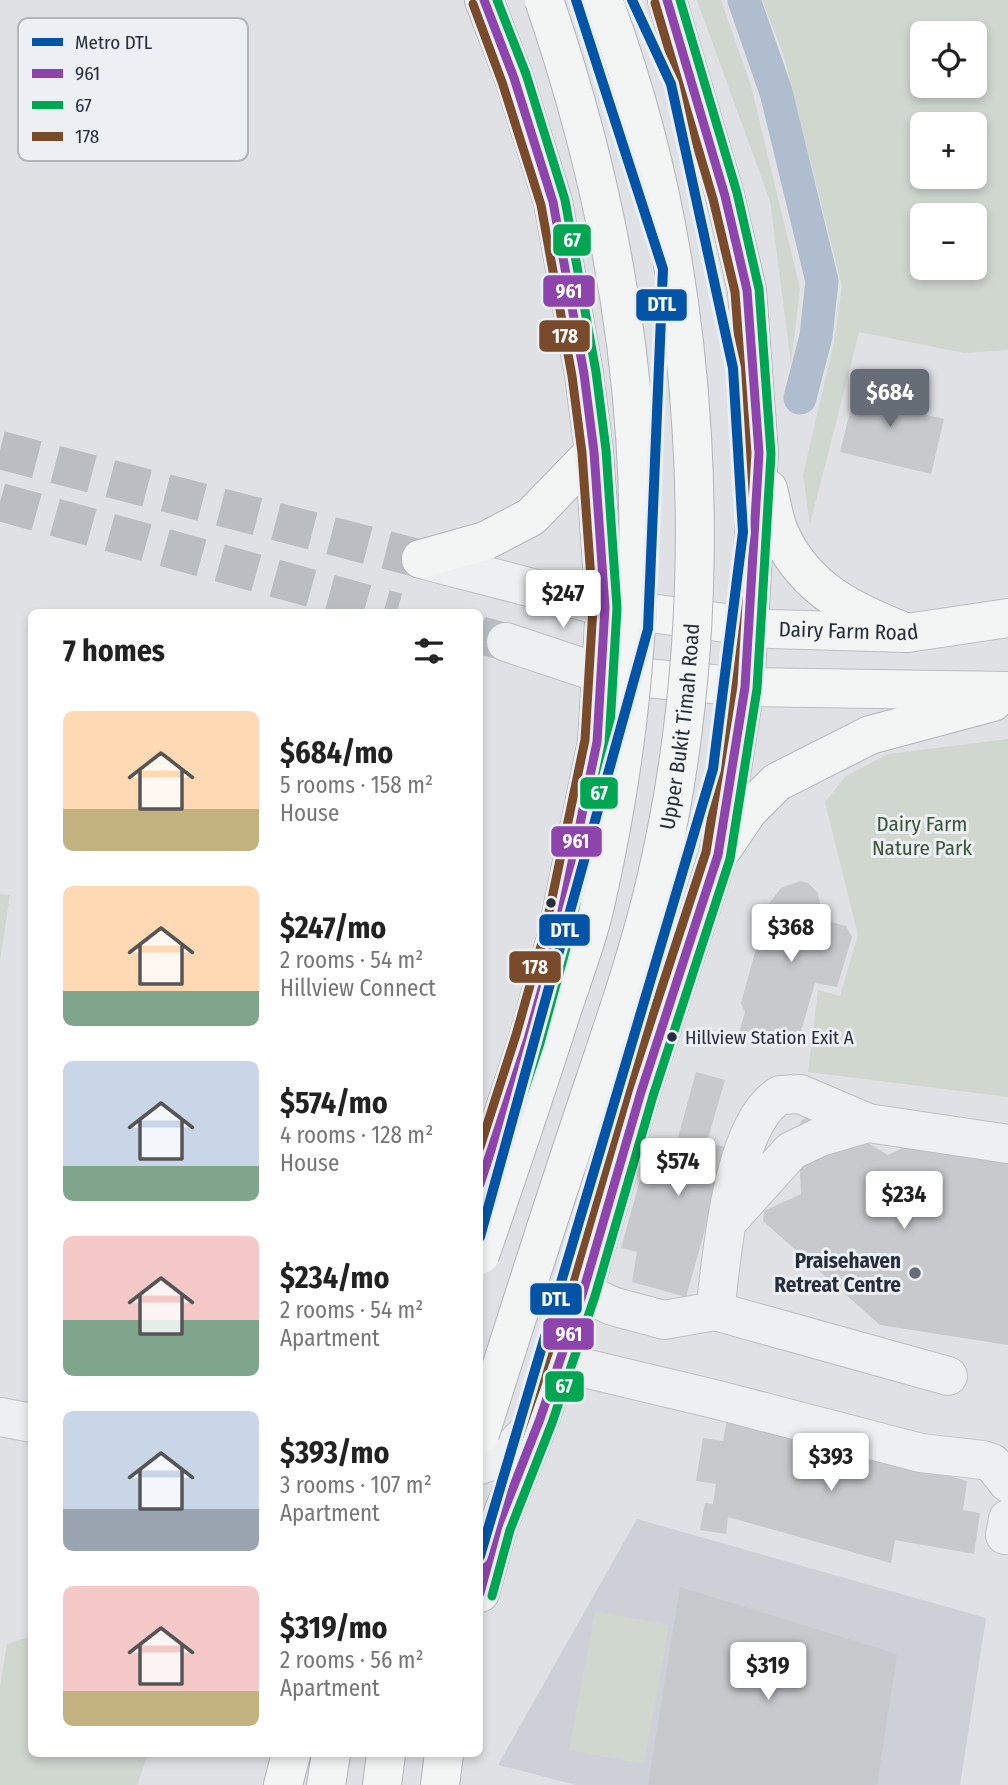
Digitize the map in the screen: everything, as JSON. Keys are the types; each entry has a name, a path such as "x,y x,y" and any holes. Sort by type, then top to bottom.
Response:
{"main road":[{"path":"483,1175 528,1039 557,935 597,742 606,607 594,452 584,374 553,202 484,0"},
{"path":"483,1246 528,1118 598,895 625,758 640,574 639,484 631,367 617,278 579,108 544,0"},
{"name":"Upper Bukit Timah Road","path":"483,1425 623,1001 656,878 672,802 684,709 694,574 693,479 687,362 668,242 633,84 603,0"},
{"path":"483,1582 498,1526 541,1419 583,1292 641,1093 718,855 745,687 760,453 747,290 724,196 667,0"},
{"path":"421,559 485,541 531,517 594,452"},
{"path":"760,453 780,535 799,567 817,588 854,612 907,633"},
{"name":"Dairy Farm Road","path":"606,607 771,629 907,633 1008,618"},
{"path":"602,674 745,687 1005,691"},
{"path":"718,855 748,811 777,782 870,735 993,702 1005,691"},
{"path":"283,1785 290,1757"},
{"path":"326,1785 331,1757"},
{"path":"382,1785 386,1757"},
{"path":"440,1785 444,1757"}],"street":[{"path":"421,559 606,607"},
{"path":"506,642 602,674"},
{"path":"715,1311 727,1222 743,1154 761,1114 772,1100 780,1095 800,1094 868,1123 1008,1144"},
{"path":"727,1222 791,1151 820,1137 868,1123"},
{"path":"583,1292 612,1306 664,1320 715,1311 948,1376"},
{"path":"559,1362 718,1399 930,1455 983,1460 992,1463 1008,1483"},
{"path":"0,1417 28,1422"},
{"path":"483,1464 506,1455 541,1419"}],"shaded area":[{"path":"637,1519 986,1618 960,1785 576,1785 498,1765"}],"green space":[{"path":"697,0 721,0 751,86 800,289 791,363 770,201"},
{"path":"762,0 1008,0 1008,350 964,353 859,332 810,524 803,475 834,342 842,286 783,53"},
{"name":"Dairy Farm Nature Park","path":"1008,739 1008,1097 808,1072 818,990 840,996 858,935 825,802 846,776 888,754"},
{"path":"0,894 10,895 0,960"},
{"path":"595,1611 669,1625 644,1764 569,1750"},
{"path":"28,1637 28,1757 147,1757 137,1785 0,1785 0,1686 7,1644"}],"building":[{"path":"859,376 899,385 894,407 944,419 931,474 840,452"},
{"path":"800,881 808,883 818,893 823,920 846,926 852,937 837,987 815,983 801,1031 776,1044 739,1033 745,1012 741,1003 768,905 781,888"},
{"path":"696,1072 725,1080 707,1142 728,1148 686,1297 632,1282 637,1252 621,1248 640,1180 655,1184 668,1138 677,1141"},
{"name":"Praisehaven Retreat Centre","path":"809,1115 825,1117 888,1155 911,1144 1008,1159 1008,1345 880,1325 763,1221 764,1211 801,1194 798,1133 801,1121"},
{"path":"727,1419 806,1434 967,1481 963,1510 980,1513 974,1554 895,1540 891,1563 728,1517 726,1534 700,1530 705,1503 713,1504 716,1484 696,1481 703,1438 723,1441"},
{"path":"680,1587 897,1654 877,1785 648,1785"}],"waterway":[{"path":"744,0 776,92 822,281 816,336 800,398"}],"tunnel":[{"path":"0,450 421,559"},
{"path":"0,502 386,609"},
{"path":"483,636 506,642"}],"metro line":[{"name":"DTL","path":"483,1226 648,629 663,269 576,0"},
{"name":"DTL","path":"483,1546 713,769 743,532 733,368 671,84 632,0"}],"transit line":[{"name":"961","path":"483,1175 528,1039 557,935 597,742 605,607 594,452 584,374 553,202 514,78 484,0"},
{"name":"67","path":"492,1188 540,1043 569,937 609,744 617,608 606,450 596,372 565,200 526,74 497,0"},
{"name":"961","path":"483,1582 498,1526 540,1419 583,1292 641,1092 718,855 745,687 759,453 747,290 725,196 667,0"},
{"name":"67","path":"492,1596 510,1530 552,1423 595,1296 653,1096 730,859 757,689 771,454 759,289 737,193 680,0"},
{"name":"178","path":"483,1539 571,1288 629,1088 706,852 733,686 747,453 735,292 713,199 655,3"},
{"name":"178","path":"473,4 502,82 541,205 572,376 582,453 593,607 585,740 545,932 483,1138"}],"place":[{"name":"Hillview Station Exit A","path":"672,1037"},
{"name":"Praisehaven Retreat Centre","path":"915,1273"}]}
